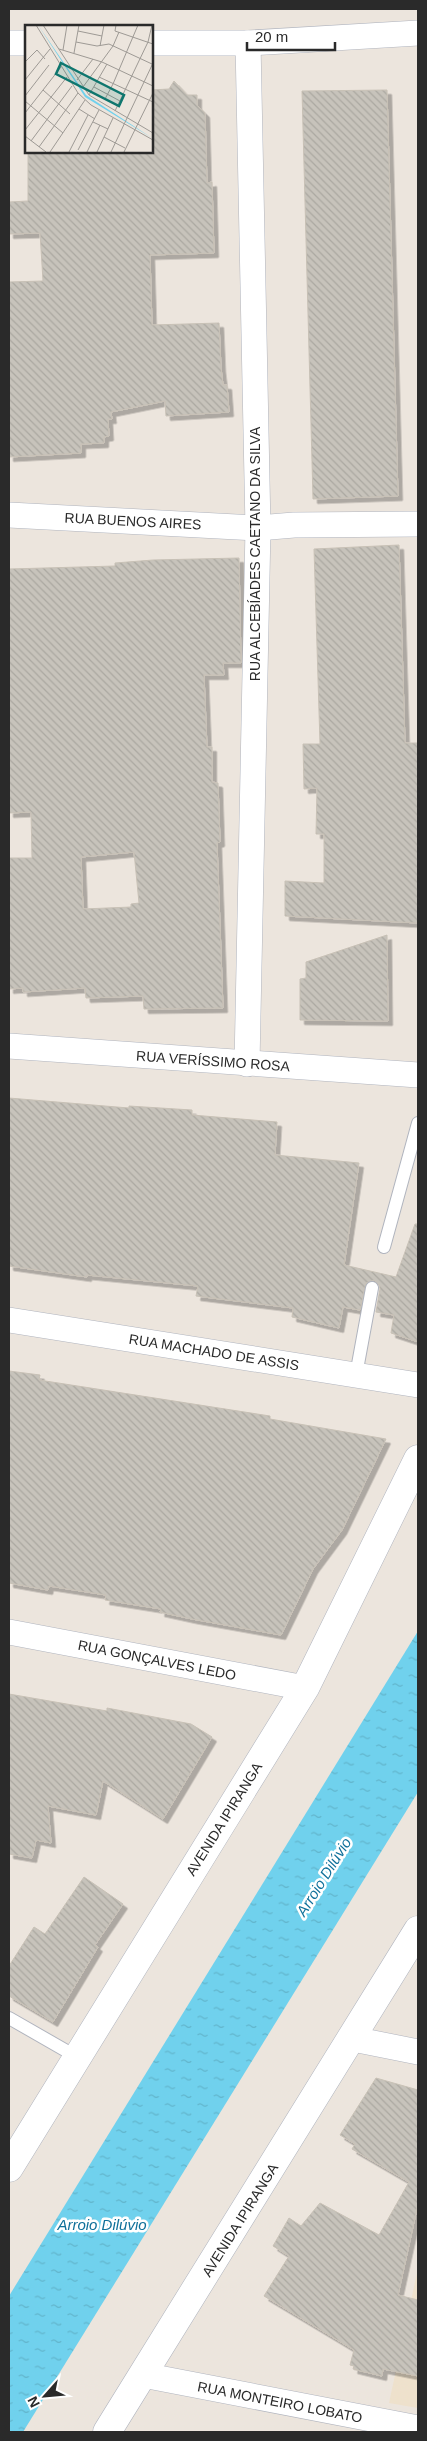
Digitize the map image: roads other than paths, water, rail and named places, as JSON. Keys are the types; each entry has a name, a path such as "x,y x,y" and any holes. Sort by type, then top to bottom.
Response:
{"main road":[{"name":"AVENIDA IPIRANGA","path":"9,2168 305,1688 418,1459"},
{"name":"AVENIDA IPIRANGA","path":"107,2432 353,2039 418,1930"}],"street":[{"path":"152,43 248,43 418,33"},
{"path":"9,43 25,43"},
{"name":"RUA ALCEBÍADES CAETANO DA SILVA","path":"247,1064 258,528 248,43"},
{"name":"RUA BUENOS AIRES","path":"9,515 258,528 294,525 418,524"},
{"name":"RUA VERÍSSIMO ROSA","path":"9,1046 247,1064 418,1074"},
{"name":"RUA MACHADO DE ASSIS","path":"9,1320 418,1385"},
{"name":"RUA GONÇALVES LEDO","path":"9,1632 305,1688"},
{"path":"353,2039 418,2052"},
{"name":"RUA MONTEIRO LOBATO","path":"143,2375 418,2428"}],"lane":[{"path":"384,1247 416,1143 418,1123"},
{"path":"356,1375 372,1288"},
{"path":"9,2018 77,2057"}],"water":[{"name":"Arroio Dilúvio","path":"418,1631 418,1792 23,2432 9,2432 9,2296"}]}
